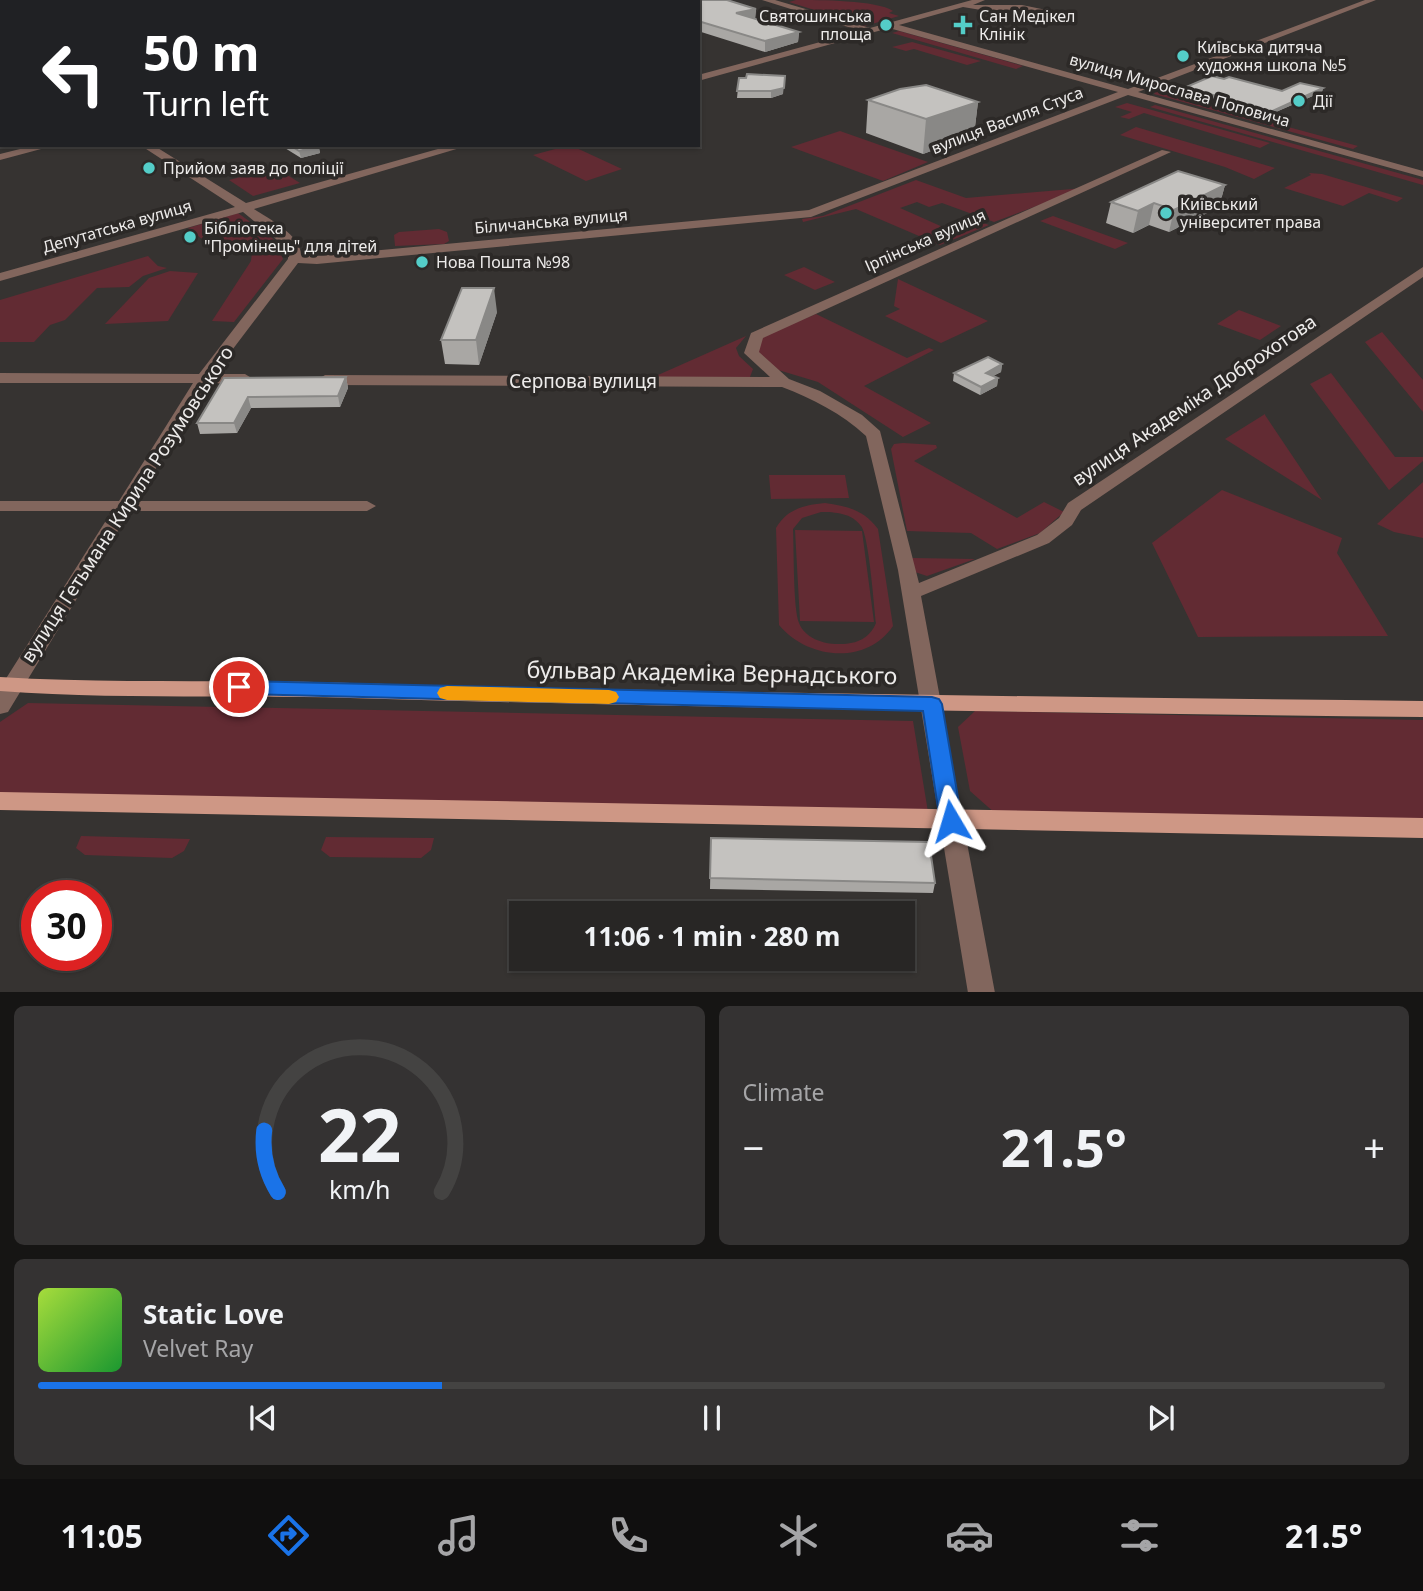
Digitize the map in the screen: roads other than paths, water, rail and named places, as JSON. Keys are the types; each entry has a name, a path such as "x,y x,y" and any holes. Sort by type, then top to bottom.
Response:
{"main road":[{"name":"бульвар Академіка Вернадського","path":"7,684 932,704 1423,709"},
{"path":"0,801 1423,828"}],"street":[{"path":"766,0 867,30"},
{"path":"700,77 981,0"},
{"name":"вулиця Василя Стуса","path":"811,213 1080,108 1130,92 1372,0"},
{"path":"963,5 982,9 1028,8 1066,16"},
{"name":"вулиця Мирослава Поповича","path":"888,24 1423,174"},
{"path":"0,157 42,147"},
{"path":"148,147 244,208 288,240 295,249 294,259"},
{"name":"Депутатська вулиця","path":"0,277 458,147"},
{"name":"Ірпінська вулиця","path":"784,383 751,352 756,336 1166,152"},
{"name":"Біличанська вулиця","path":"294,259 325,259 811,213"},
{"name":"вулиця Гетьмана Кирила Розумовського","path":"0,706 7,684 20,670 203,379 294,259"},
{"name":"вулиця Академіка Доброхотова","path":"912,593 1043,539 1066,521 1074,507 1423,271"},
{"path":"0,378 255,379"},
{"name":"Серпова вулиця","path":"309,380 784,383 815,394 856,418 874,434 912,593 982,992"},
{"path":"0,506 367,506"}],"place":[{"name":"Святошинська площа","path":"886,25"},
{"name":"Сан Медікел Клінік","path":"963,25"},
{"name":"Київська дитяча художня школа №5","path":"1183,56"},
{"name":"Дії","path":"1299,101"},
{"name":"Прийом заяв до поліції","path":"149,168"},
{"name":"Київський університет права","path":"1166,213"},
{"name":"Бібліотека \"Промінець\" для дітей","path":"190,237"},
{"name":"Нова Пошта №98","path":"422,262"}]}
